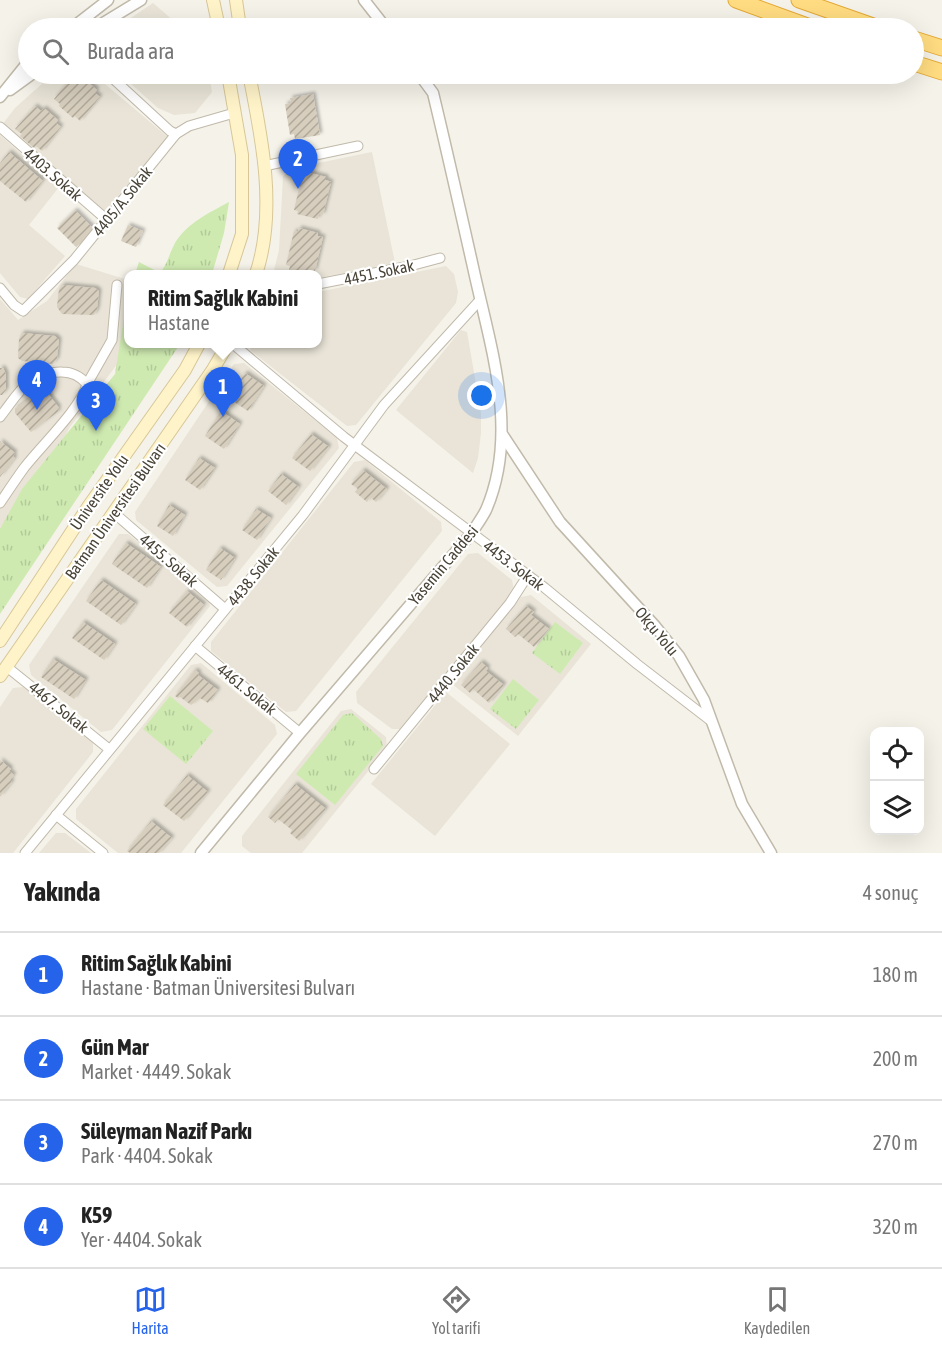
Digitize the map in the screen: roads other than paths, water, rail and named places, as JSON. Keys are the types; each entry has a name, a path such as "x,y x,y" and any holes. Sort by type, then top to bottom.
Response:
{"highway":[{"path":"736,0 786,18"},
{"path":"799,0 850,18"},
{"path":"924,42 942,48"},
{"path":"924,66 942,72"}],"main road":[{"path":"213,0 217,18"},
{"path":"236,0 239,18"},
{"path":"230,84 242,155 242,234 230,270"},
{"path":"251,84 264,166 266,201 264,232 257,270"},
{"name":"Üniversite Yolu","path":"0,641 88,507 185,370 197,348"},
{"name":"Batman Üniversitesi Bulvarı","path":"4,672 199,390 225,348"}],"street":[{"path":"85,18 108,0"},
{"path":"111,18 141,0"},
{"path":"364,0 378,18"},
{"path":"0,97 18,74"},
{"path":"0,97 18,84"},
{"path":"119,84 176,134"},
{"name":"Yasemin Caddesi","path":"201,853 300,733 471,534 486,511 496,478 502,434 500,395 492,345 434,93 427,84"},
{"name":"4405/A. Sokak","path":"0,288 15,305 23,310 74,260 176,134 189,126 234,113"},
{"name":"4403. Sokak","path":"0,127 107,220"},
{"path":"264,166 358,146"},
{"name":"4451. Sokak","path":"322,283 440,258"},
{"path":"0,503 25,467 79,401 112,340 117,285"},
{"name":"4438. Sokak","path":"26,853 303,514 356,446 384,405 480,300"},
{"name":"4453. Sokak","path":"238,348 356,446 528,575 637,664 711,720"},
{"path":"0,417 26,383 36,375 50,372 72,372 87,384"},
{"name":"Okçu Yolu","path":"502,434 560,522 655,626 679,656 704,700 741,804 771,853"},
{"name":"4455. Sokak","path":"113,512 225,609"},
{"name":"4440. Sokak","path":"374,769 510,603 528,575"},
{"name":"4461. Sokak","path":"195,646 300,733"},
{"name":"4467. Sokak","path":"4,672 109,749"},
{"path":"56,815 103,853"}],"place":[{"name":"Gün Mar","path":"298,189"},
{"name":"K59","path":"37,410"},
{"name":"Ritim Sağlık Kabini","path":"223,417"},
{"name":"Süleyman Nazif Parkı","path":"96,431"}]}
